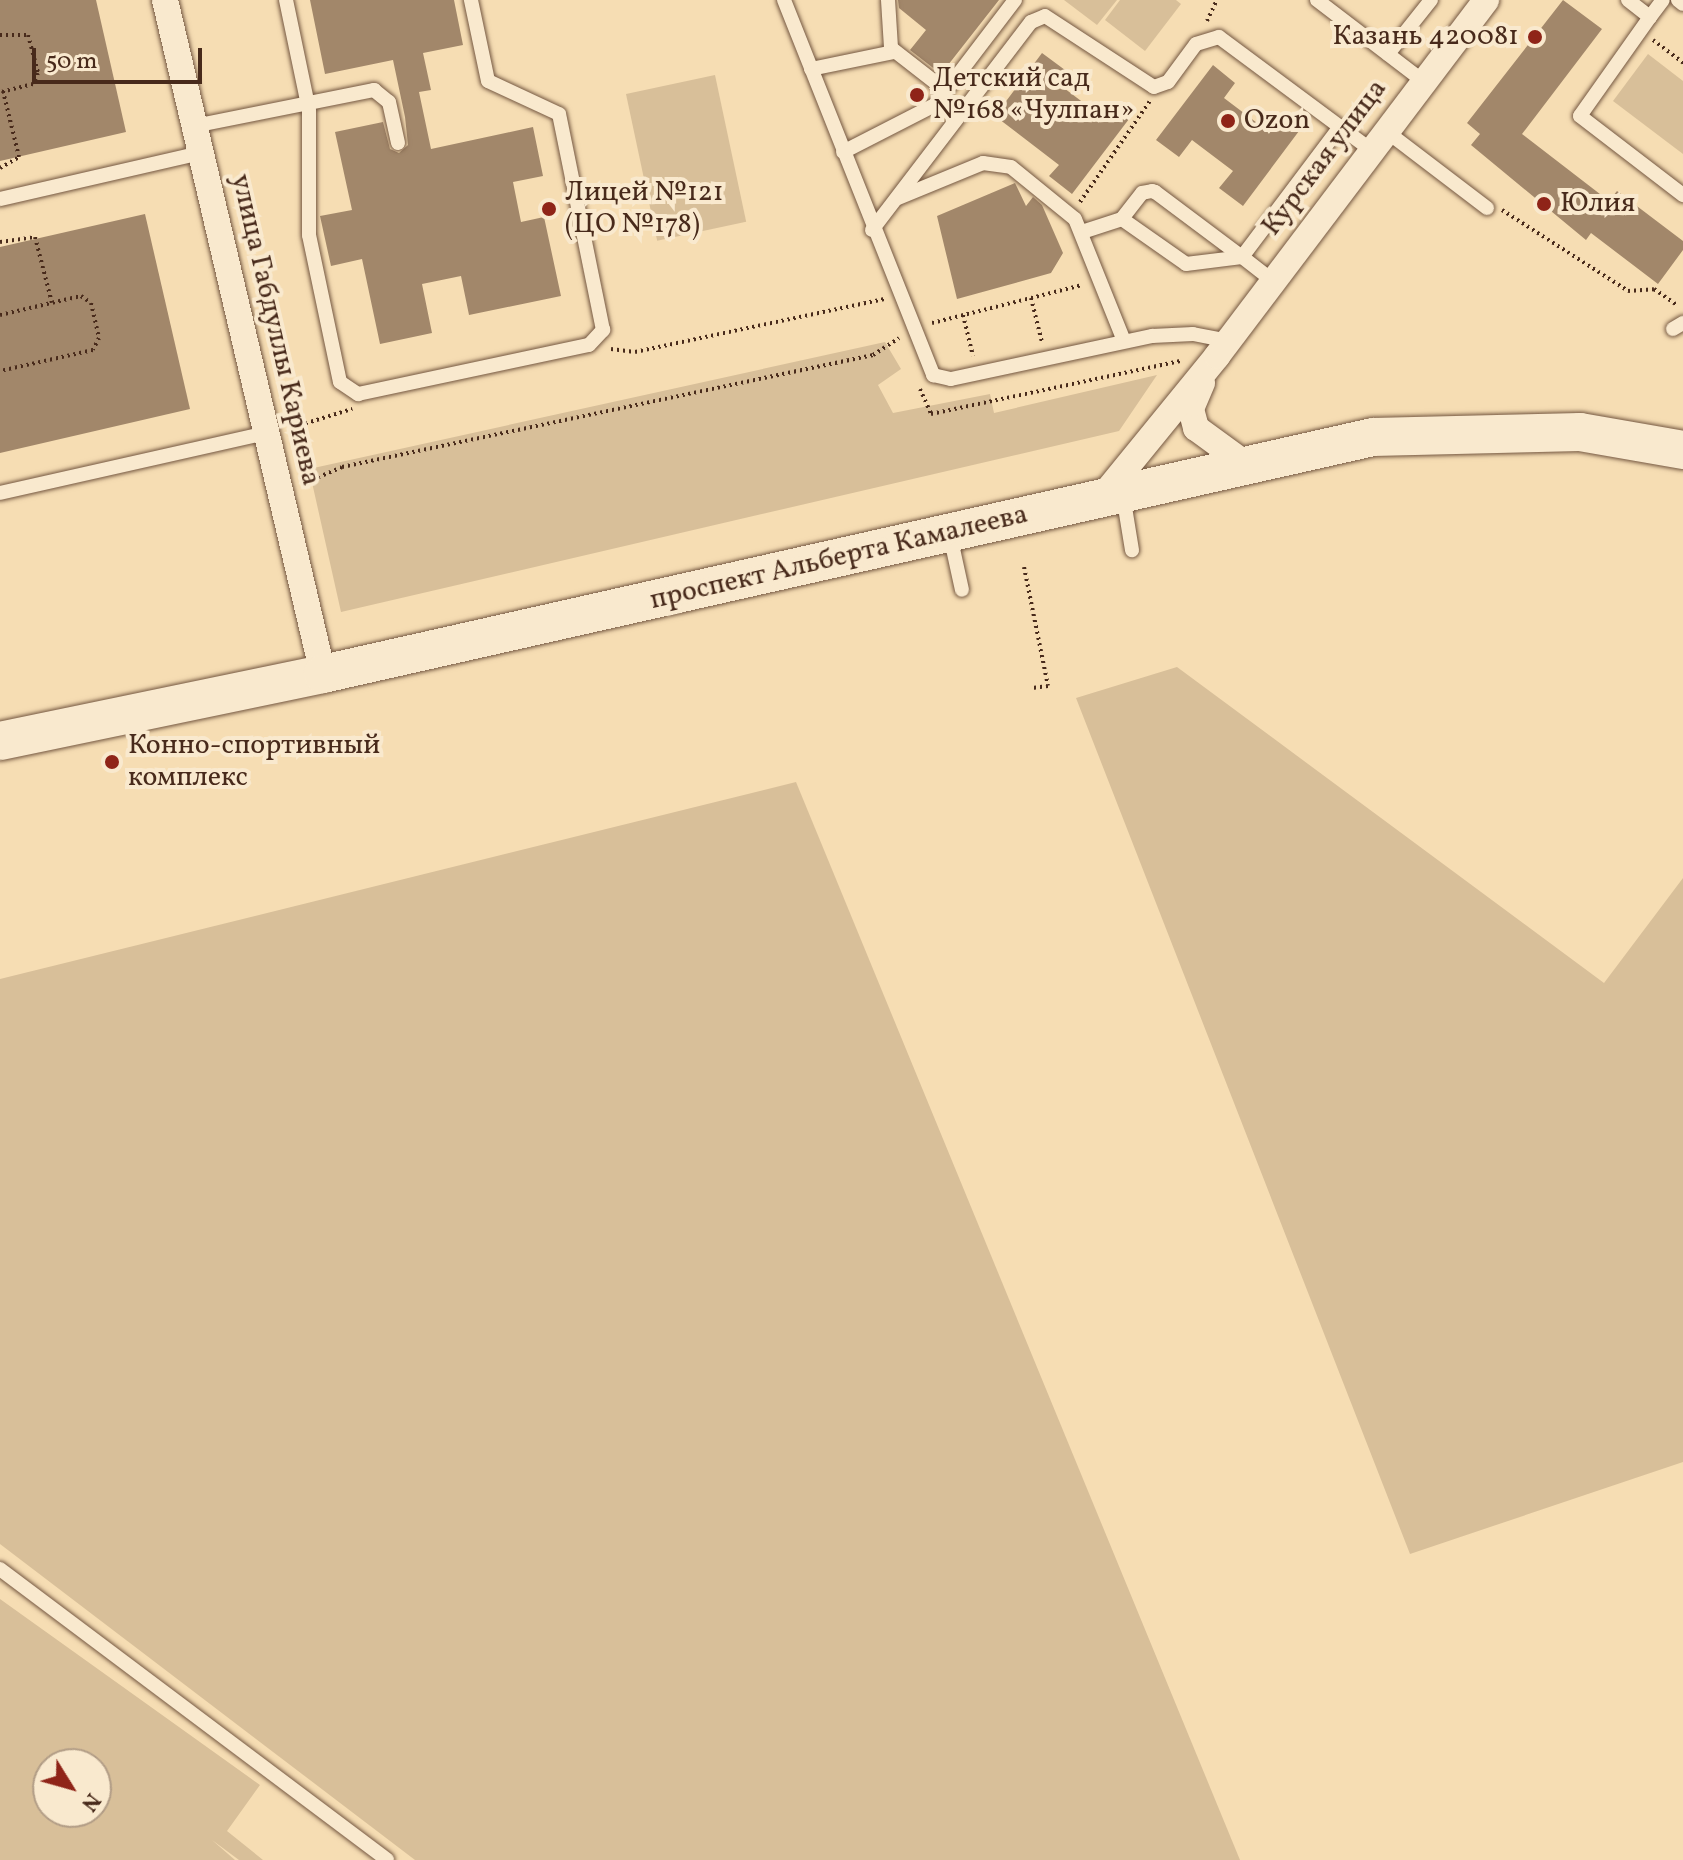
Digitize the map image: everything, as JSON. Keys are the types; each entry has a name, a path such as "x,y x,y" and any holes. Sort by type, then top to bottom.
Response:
{"main road":[{"name":"проспект Альберта Камалеева","path":"0,741 323,674 950,535 1244,463 1373,437 1580,432 1683,450"}],"street":[{"name":"улица Габдуллы Кариева","path":"165,0 323,674"},
{"name":"Курская улица","path":"1112,494 1213,352 1273,281 1486,0"},
{"name":"Курская улица","path":"1213,352 1195,396 1192,419 1244,463"}],"lane":[{"path":"286,0 308,102 309,235 340,382 366,393 596,341 604,326 559,114 546,103 502,92 488,81 471,0"},
{"path":"784,0 872,230 906,333 933,375 977,373 1124,341 1193,334 1213,352"},
{"path":"888,0 887,37 894,52 946,91"},
{"path":"843,152 925,112 946,91 1015,0"},
{"path":"1317,0 1423,81"},
{"path":"1388,54 1431,0"},
{"path":"1628,0 1650,17"},
{"path":"1663,0 1580,116 1683,195"},
{"path":"1678,0 1683,4"},
{"path":"872,230 1038,18 1061,22 1154,87 1168,82 1196,44 1219,37 1340,127 1378,140 1487,208"},
{"path":"811,69 894,52"},
{"path":"194,126 367,89 381,93 398,143"},
{"path":"1122,219 1186,264 1242,257 1340,127"},
{"path":"0,199 201,153"},
{"path":"897,198 999,162 1071,214 1082,232 1124,341"},
{"path":"1082,232 1122,219 1142,193 1152,191 1273,281"},
{"path":"0,493 267,433"},
{"path":"1112,494 1132,550"},
{"path":"950,535 962,590"},
{"path":"0,1569 387,1860"}],"path":[{"path":"1640,30 1683,63"},
{"path":"0,35 28,35 38,73 33,84 2,91 19,157 0,168"},
{"path":"1071,214 1142,120 1154,87"},
{"path":"1487,208 1506,211 1569,248 1628,291 1654,289 1683,310"},
{"path":"0,242 35,237 52,303"},
{"path":"307,482 339,468 873,355 906,333 1100,280"},
{"path":"880,283 892,297 890,311"},
{"path":"596,341 635,352 892,297"},
{"path":"1031,298 1046,358"},
{"path":"0,315 52,303 89,300 97,346 0,371"},
{"path":"963,315 977,373"},
{"path":"895,324 906,333"},
{"path":"906,333 906,352"},
{"path":"917,381 931,414 1213,352"},
{"path":"294,427 346,414 366,393"},
{"path":"1024,567 1048,686 1032,688"}],"shaded area":[{"path":"1064,0 1117,0 1097,25"},
{"path":"1120,0 1176,0 1181,4 1145,51 1105,20"},
{"path":"1648,54 1683,81 1683,154 1613,101"},
{"path":"715,75 746,222 657,241 626,94"},
{"path":"885,342 901,369 878,385 893,413 990,394 994,413 1157,375 1119,431 341,612 309,469"},
{"path":"1177,667 1604,983 1683,878 1683,1462 1410,1554 1076,698"},
{"path":"796,782 1240,1860 415,1860 0,1544 0,979"},
{"path":"0,1599 260,1785 227,1831 263,1860 239,1860 212,1840 235,1860 0,1860"}],"building":[{"path":"0,0 96,0 126,132 0,161"},
{"path":"310,0 454,0 463,45 423,53 431,90 419,92 431,149 533,127 543,176 513,182 521,222 544,217 561,296 469,315 461,276 422,284 432,333 380,344 362,259 331,266 320,216 352,210 335,132 383,122 390,149 399,153 408,145 405,117 393,60 325,74"},
{"path":"898,0 999,0 941,74 910,50 926,30 899,8"},
{"path":"1563,0 1602,29 1522,134 1609,201 1617,191 1683,241 1683,250 1658,284 1591,233 1586,240 1471,145 1480,134 1467,123"},
{"path":"1042,53 1065,70 1056,82 1097,113 1106,101 1129,119 1072,194 1049,176 1059,165 995,116"},
{"path":"1213,65 1235,83 1224,98 1265,129 1276,113 1299,131 1243,206 1219,188 1233,171 1192,140 1179,157 1156,140"},
{"path":"1015,183 1026,206 1033,197 1042,205 1063,253 1051,273 957,299 937,216"},
{"path":"145,214 190,409 0,453 0,247"}],"place":[{"name":"Казань 420081","path":"1535,37"},
{"name":"Детский сад №168 «Чулпан»","path":"917,95"},
{"name":"Ozon","path":"1228,121"},
{"name":"Юлия","path":"1544,204"},
{"name":"Лицей №121 (ЦО №178)","path":"549,209"},
{"name":"Конно-спортивный комплекс","path":"112,762"}]}
